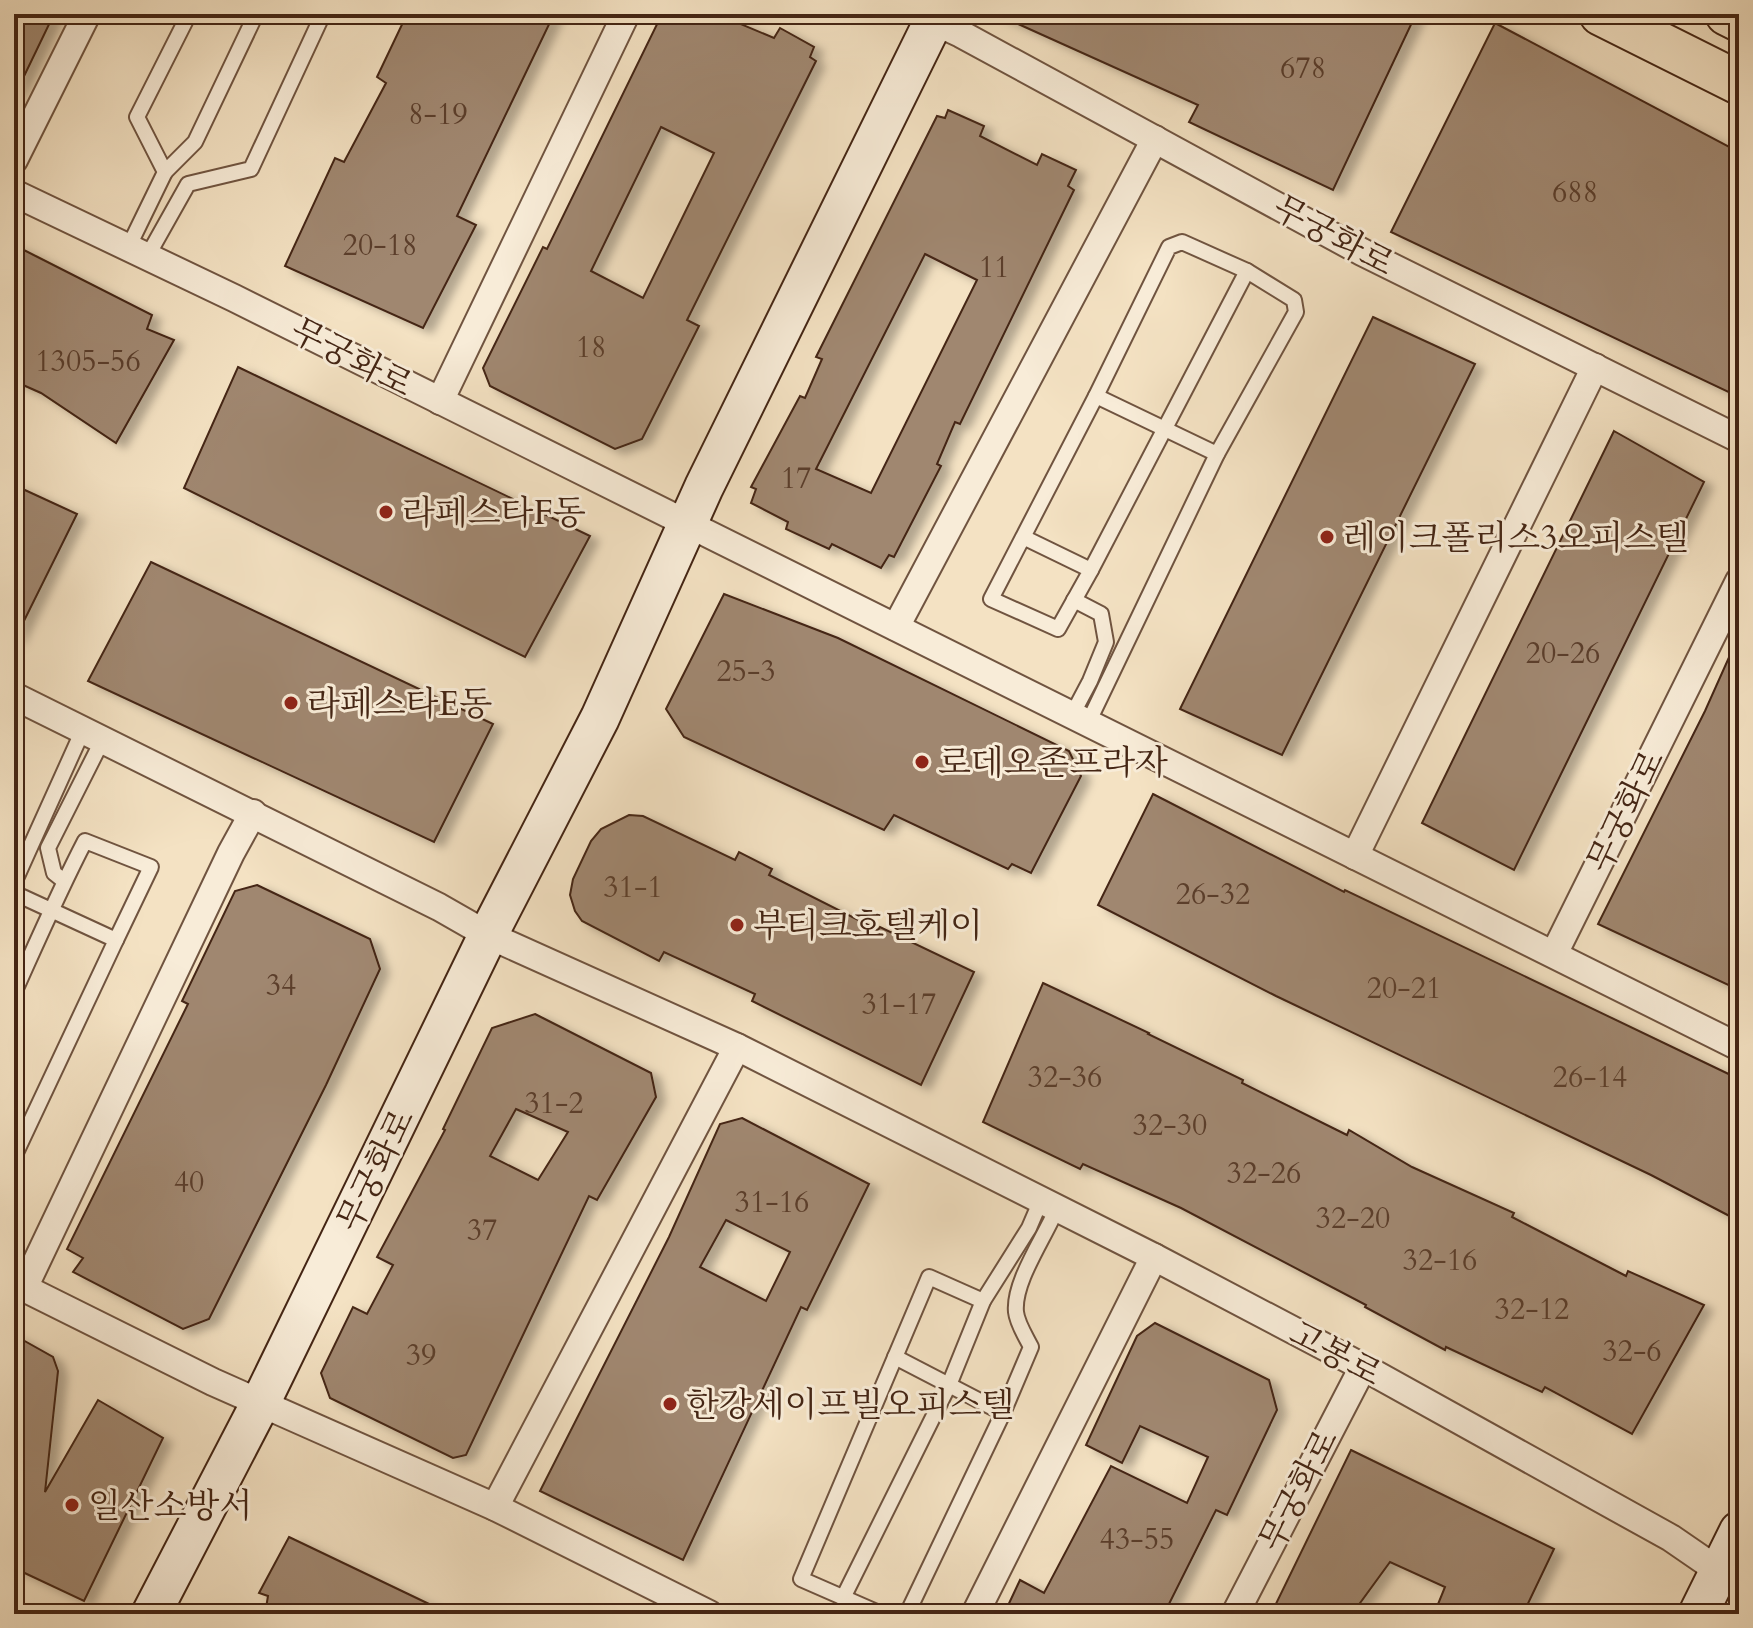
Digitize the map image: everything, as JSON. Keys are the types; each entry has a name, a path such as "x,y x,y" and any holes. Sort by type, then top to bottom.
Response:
{"main road":[{"path":"1601,14 1739,83"},
{"path":"1727,14 1739,20"},
{"name":"무궁화로","path":"151,1614 260,1404 488,935 600,718 704,487 930,16"},
{"path":"1698,1614 1739,1531"}],"street":[{"path":"14,160 87,14"},
{"path":"440,401 626,14"},
{"name":"무궁화로","path":"930,16 1362,252 1739,439"},
{"path":"896,627 1155,139"},
{"name":"무궁화로","path":"14,193 689,523 1355,856"},
{"path":"1595,367 1355,856 1739,1047"},
{"name":"무궁화로","path":"1554,954 1739,581"},
{"path":"14,696 253,813 488,935 737,1047 495,1507"},
{"path":"253,813 19,1286 260,1404 495,1507 709,1614"},
{"name":"고봉로","path":"737,1047 1154,1257 1363,1367 1671,1538 1719,1571"},
{"path":"975,1614 1154,1257"},
{"name":"무궁화로","path":"1235,1614 1363,1367"}],"lane":[{"path":"165,172 137,117 189,14"},
{"path":"138,252 165,172 195,142 256,14"},
{"path":"138,252 188,184 251,169 319,15"},
{"path":"1080,719 1217,454 1296,312 1294,300 1289,295 1247,271 1182,242 1169,247 991,599 1058,629 1247,271"},
{"path":"1096,396 1217,454"},
{"path":"1023,537 1091,570"},
{"path":"1074,600 1101,614 1106,642 1090,681 1080,719"},
{"path":"64,881 54,873 48,848 93,734"},
{"path":"14,883 93,734"},
{"path":"14,993 85,841 151,867 14,1157"},
{"path":"14,893 116,940"},
{"path":"843,1598 949,1385 983,1301 1029,1228 1049,1204"},
{"path":"907,1614 1003,1413 1031,1347 1016,1313 1021,1281 1046,1235 1049,1204"},
{"path":"881,1614 801,1579 929,1277 983,1301"},
{"path":"895,1357 1003,1413"}],"building":[{"path":"14,14 54,14 14,97"},
{"path":"407,14 554,14 457,216 476,225 423,328 285,266 335,158 344,162 386,83 377,77"},
{"path":"662,14 717,14 774,38 780,28 814,47 810,57 816,61 687,320 699,326 642,439 615,449 490,386 483,368 543,247 547,249","holes":["661,127 714,153 643,298 591,271"]},
{"path":"996,14 1416,14 1333,190 1189,122 1198,105"},
{"path":"1495,23 1739,152 1739,397 1391,232"},
{"path":"948,110 984,126 980,136 1037,165 1042,154 1076,170 1068,186 1074,190 960,424 955,422 937,464 941,466 894,557 889,555 881,568 832,544 829,549 786,529 788,522 751,503 756,489 751,487 800,396 805,398 822,359 816,357 937,116 945,118","holes":["925,254 977,280 871,493 816,469"]},
{"path":"14,245 152,315 147,329 174,340 116,443 41,393 14,381"},
{"name":"레이크폴리스3오피스텔","path":"1373,317 1475,364 1282,755 1180,709"},
{"name":"라페스타F동","path":"238,367 590,536 525,657 184,488"},
{"name":"레이크폴리스3오피스텔","path":"1614,431 1704,482 1514,870 1422,823"},
{"path":"14,485 77,514 14,641"},
{"name":"라페스타E동","path":"151,562 493,724 434,842 88,681"},
{"name":"로데오존프라자","path":"724,594 838,638 1069,751 1081,776 1031,873 1012,864 1008,869 894,815 884,830 684,737 666,709"},
{"path":"1739,635 1739,990 1598,924 1705,711"},
{"path":"1153,794 1344,892 1739,1079 1739,1221 1651,1175 1276,996 1098,905"},
{"path":"629,815 643,816 735,860 739,852 772,869 769,875 878,930 880,927 974,972 921,1085 752,1001 755,994 664,952 659,961 582,921 570,895 573,879 591,841 601,829"},
{"path":"257,885 370,939 380,969 326,1085 209,1319 183,1329 73,1272 83,1258 67,1249 188,1004 182,1001 235,891"},
{"path":"1043,983 1243,1080 1242,1083 1347,1135 1349,1130 1412,1167 1514,1213 1512,1217 1626,1276 1628,1271 1704,1305 1632,1434 1545,1387 1542,1392 1446,1347 1445,1350 1181,1208 1083,1164 1080,1169 983,1122"},
{"path":"535,1014 651,1073 656,1097 597,1200 589,1196 466,1455 453,1458 330,1398 321,1373 353,1307 367,1314 393,1265 377,1257 445,1130 492,1028","holes":["516,1109 568,1132 538,1180 490,1156"]},
{"name":"한강세이프빌오피스텔","path":"742,1118 869,1184 807,1310 801,1307 683,1560 540,1491 669,1237 720,1124","holes":["726,1220 790,1252 766,1301 700,1267"]},
{"path":"1155,1323 1269,1380 1277,1410 1227,1515 1216,1510 1164,1614 1004,1614 1020,1580 1044,1593 1111,1466 1187,1503 1208,1457 1140,1426 1122,1463 1086,1445 1137,1336"},
{"name":"일산소방서","path":"14,1335 53,1357 58,1371 45,1492 98,1400 163,1438 84,1601 14,1568"},
{"path":"1351,1450 1554,1549 1523,1614 1434,1614 1445,1587 1390,1562 1352,1614 1271,1614"},
{"path":"289,1537 450,1614 265,1614 268,1596 259,1593"}],"place":[{"name":"라페스타F동","path":"386,512"},
{"name":"레이크폴리스3오피스텔","path":"1327,537"},
{"name":"라페스타E동","path":"291,703"},
{"name":"로데오존프라자","path":"922,762"},
{"name":"부티크호텔케이","path":"737,925"},
{"name":"한강세이프빌오피스텔","path":"670,1404"},
{"name":"일산소방서","path":"72,1505"}]}
